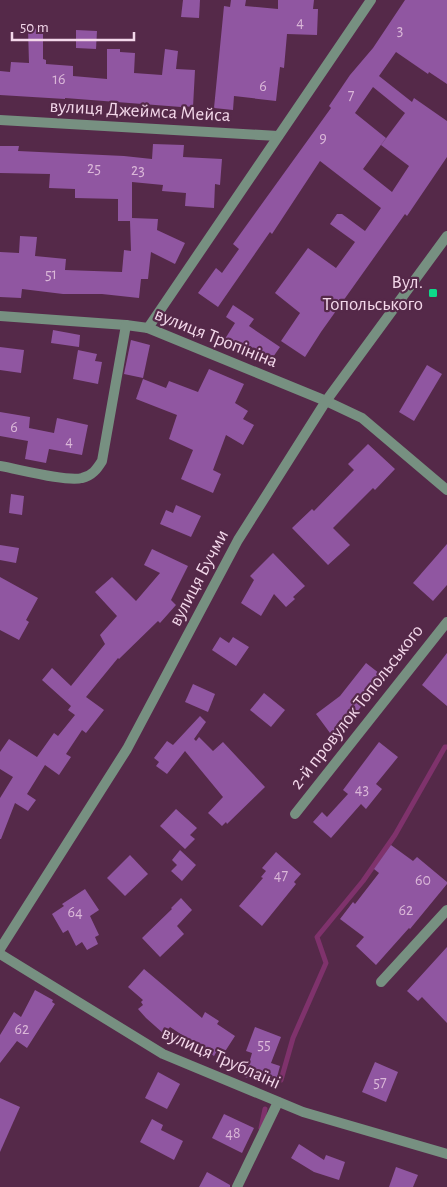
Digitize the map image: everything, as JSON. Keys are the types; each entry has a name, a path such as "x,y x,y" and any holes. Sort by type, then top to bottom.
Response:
{"street":[{"path":"148,328 371,0"},
{"name":"вулиця Джеймса Мейса","path":"0,120 278,136"},
{"name":"вулиця Бучми","path":"0,949 127,749 238,540 326,401 447,236"},
{"name":"вулиця Тропініна","path":"0,316 148,328 326,401 362,418 447,490"},
{"path":"0,466 66,478 82,478 95,472 102,461 126,325"},
{"name":"2-й провулок Топольського","path":"295,814 447,622"},
{"path":"381,982 447,910"},
{"name":"вулиця Трублаїні","path":"0,954 163,1054 303,1112 447,1154"},
{"path":"237,1187 278,1102"}],"building":[{"path":"183,0 200,0 199,18 181,17"},
{"path":"231,0 246,0 245,6 278,9 278,0 314,0 313,9 318,9 317,35 287,34 284,68 280,67 276,101 234,96 233,110 214,108 224,6 230,7"},
{"path":"405,0 447,0 447,84 429,72 428,74 396,52 379,76 412,102 414,98 447,121 447,157 407,216 405,214 305,357 281,341 300,313 275,293 308,248 336,268 355,242 330,224 337,214 342,214 365,231 381,208 320,161 272,234 270,232 218,307 198,293 216,268 222,273 239,249 233,244 331,108 329,106 350,75 373,48","holes":["373,87 405,113 381,145 409,166 392,192 363,169 386,138 355,113"]},
{"path":"43,28 43,59 46,60 46,64 73,66 73,76 107,79 107,49 120,49 120,52 135,53 134,73 162,75 165,49 178,51 176,69 195,70 193,107 0,95 0,71 10,72 11,62 29,63 28,29"},
{"path":"76,30 97,31 96,49 76,48"},
{"path":"153,144 184,145 183,157 222,159 220,185 215,184 214,208 185,206 186,193 162,191 163,185 132,182 132,218 158,219 157,230 185,243 175,264 151,252 148,279 141,279 139,298 102,294 63,294 22,289 21,298 0,297 0,252 19,253 20,236 37,237 35,256 66,259 65,270 122,272 124,250 131,251 130,221 118,221 118,199 75,198 75,189 49,188 50,174 0,173 0,146 19,146 18,151 152,159"},
{"path":"233,305 254,319 249,326 280,347 271,360 250,346 248,349 240,344 235,351 223,342 235,323 226,317"},
{"path":"53,330 80,335 79,347 51,343"},
{"path":"131,340 150,345 143,378 124,374"},
{"path":"0,347 24,350 21,373 0,370"},
{"path":"78,350 97,354 95,361 102,362 98,384 73,379"},
{"path":"427,365 442,374 414,421 399,412"},
{"path":"209,369 244,384 235,403 248,411 243,419 254,425 243,445 226,435 213,470 221,474 213,493 181,479 193,450 169,439 177,415 136,399 143,379 166,388 169,381 198,392"},
{"path":"0,412 30,417 29,428 54,433 57,418 88,425 82,455 49,449 46,463 25,459 28,441 0,436"},
{"path":"368,444 395,469 333,528 350,545 328,565 292,528 312,509 314,511 354,470 348,464"},
{"path":"11,494 24,496 22,515 9,513"},
{"path":"176,505 201,516 191,537 160,524 166,510 173,513"},
{"path":"447,544 447,585 433,601 413,583"},
{"path":"0,545 19,548 16,563 0,560"},
{"path":"152,549 188,566 171,600 176,605 160,623 158,621 118,658 86,697 104,710 86,733 82,730 66,754 71,757 59,775 45,765 27,794 36,800 28,811 15,803 0,839 0,798 13,777 0,769 0,752 9,739 37,757 54,733 58,736 75,715 68,710 71,706 42,680 52,668 71,686 105,644 100,635 117,616 95,592 112,577 136,601 160,573 144,565"},
{"path":"273,553 305,586 293,597 295,599 286,607 274,594 261,616 241,603 254,580 250,576"},
{"path":"0,577 38,598 26,620 29,622 19,640 0,630"},
{"path":"220,637 229,643 233,637 249,647 236,666 212,650"},
{"path":"447,653 447,706 422,685"},
{"path":"366,663 384,677 353,717 330,733 316,714 340,696"},
{"path":"193,684 215,694 208,712 185,702"},
{"path":"264,693 285,710 271,727 250,710"},
{"path":"200,716 206,722 194,739 196,741 199,737 213,751 223,742 265,787 227,824 226,822 222,826 208,813 223,797 185,751 167,774 156,766 159,762 154,758 167,741 173,745"},
{"path":"379,742 398,757 376,784 382,789 366,809 361,804 331,838 313,822 322,812 327,817 348,794 343,790"},
{"path":"176,809 197,828 190,835 195,839 185,849 160,826"},
{"path":"391,845 413,861 417,857 447,884 410,929 376,965 356,946 364,937 340,919 353,902 355,904 379,873 374,869"},
{"path":"180,850 196,865 182,881 171,871 177,865 172,860"},
{"path":"276,852 301,874 294,882 296,884 262,926 239,906 263,878 261,877 266,871 262,868"},
{"path":"130,855 148,874 125,896 107,878"},
{"path":"85,889 99,910 90,916 99,935 95,937 98,944 87,950 82,942 76,946 68,930 63,933 52,914 64,906 62,904"},
{"path":"181,898 192,910 177,926 184,934 160,957 142,938"},
{"path":"447,947 447,1023 422,997 418,1001 407,991"},
{"path":"144,969 202,1018 205,1012 219,1021 217,1024 235,1036 224,1053 218,1049 214,1056 170,1027 164,1034 146,1018 138,1009 143,1005 141,1002 143,1000 128,987"},
{"path":"35,990 53,1000 52,1002 55,1004 27,1048 17,1041 0,1063 0,1035 14,1012 21,1017"},
{"path":"255,1027 281,1037 271,1063 280,1066 275,1085 245,1077 252,1053 246,1051"},
{"path":"375,1062 398,1072 386,1102 362,1092"},
{"path":"158,1072 180,1084 167,1109 145,1098"},
{"path":"0,1098 20,1107 0,1152"},
{"path":"224,1114 254,1128 242,1153 212,1138"},
{"path":"152,1119 163,1125 161,1130 183,1141 174,1160 140,1142"},
{"path":"299,1144 324,1160 326,1155 345,1162 339,1180 314,1172 291,1158"},
{"path":"396,1167 418,1175 413,1187 389,1187"},
{"path":"207,1172 230,1185 230,1187 199,1187"}],"waterway":[{"path":"281,1080 293,1038 326,963 317,937 363,881 395,835 445,747 447,747"},
{"path":"261,1128 265,1109"}],"place":[{"name":"Вул. Топольського","path":"433,293"}]}
